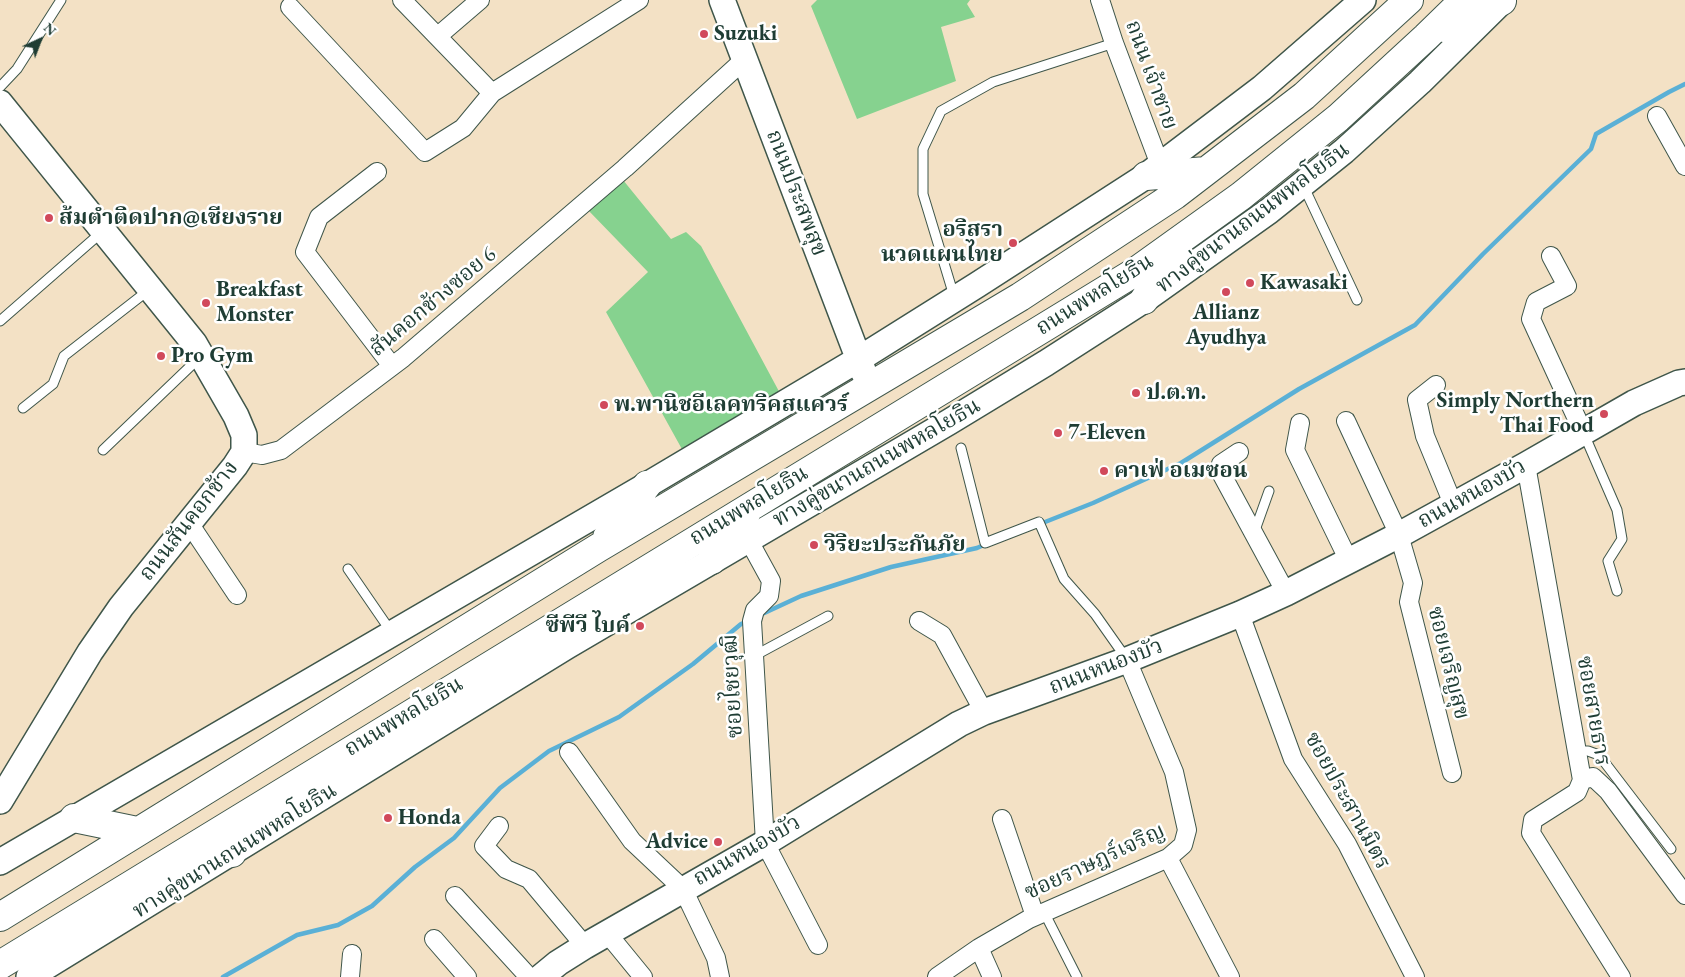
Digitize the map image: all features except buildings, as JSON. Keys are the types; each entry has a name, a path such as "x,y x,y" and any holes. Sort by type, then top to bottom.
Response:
{"main road":[{"name":"ถนนประสพสุข","path":"722,0 869,387"},
{"path":"0,862 647,485 859,359 955,299 1153,171 1262,88 1363,0"},
{"name":"ถนนพหลโยธิน","path":"0,917 598,548 1020,297 1175,195 1304,96 1409,0"},
{"name":"ถนนพหลโยธิน","path":"0,965 1135,272 1241,196 1338,118 1464,0"},
{"path":"1426,37 1503,0"},
{"name":"ทางคู่ขนานถนนพหลโยธิน","path":"29,977 567,646 957,417 1144,300 1302,185 1344,150 1420,82 1503,0"},
{"name":"ถนนสันคอกช้าง","path":"0,801 90,652 121,607 235,466 244,452 244,436 236,416 194,343 5,113"},
{"path":"1153,171 1206,171"},
{"path":"1144,300 1187,234"},
{"name":"ถนนหนองบัว","path":"541,977 558,963 585,946 765,843 959,724 984,712 1127,660 1286,593 1526,465 1634,403 1685,382"},
{"path":"821,462 866,411 869,387 896,399 955,383"},
{"path":"598,548 647,485"},
{"path":"712,560 753,504"},
{"path":"74,818 137,831"},
{"path":"164,864 232,852"}],"street":[{"path":"402,0 492,93"},
{"path":"438,36 480,0"},
{"path":"290,6 424,152 463,128 492,93 639,0"},
{"name":"ถนน เจ้าชาย","path":"1100,0 1153,171"},
{"name":"สันคอกช้างซอย 6","path":"244,452 262,455 281,450 392,366 638,157 745,59"},
{"path":"1657,116 1685,166"},
{"path":"377,172 319,217 305,252 392,366"},
{"path":"1551,256 1567,286 1536,302 1531,319 1583,432"},
{"path":"1436,385 1417,400 1426,436 1453,504"},
{"name":"ซอยเจริญสุข","path":"1346,422 1399,534 1413,583 1409,602 1452,773"},
{"path":"1300,423 1295,450 1348,559"},
{"path":"1239,452 1221,464 1221,474 1286,593"},
{"name":"ซอยสายธาร","path":"1526,465 1582,780 1576,792 1533,820 1531,832 1621,977"},
{"path":"189,523 237,595"},
{"name":"ซอยไชยวุฒิ","path":"748,539 771,581 769,596 755,610 752,622 765,843"},
{"name":"ซอยประสานมิตร","path":"1240,614 1293,759 1347,844 1415,977"},
{"path":"919,621 942,635 984,712"},
{"name":"ซอยราษฎร์เจริญ","path":"937,977 979,948 1040,914 1168,858 1183,845 1187,830 1174,772 1127,660"},
{"path":"569,752 632,841 683,889 716,958 720,977"},
{"path":"1582,780 1594,777 1634,813 1685,895"},
{"path":"1002,819 1040,914"},
{"path":"499,826 484,846 506,869 529,879 585,946"},
{"path":"765,843 818,945"},
{"path":"1168,858 1230,977"},
{"path":"455,896 530,977"},
{"path":"607,933 643,977"},
{"path":"434,939 467,977"},
{"path":"979,948 992,977"},
{"path":"350,977 352,954"}],"lane":[{"path":"0,87 17,69 61,0"},
{"path":"955,299 923,194 923,148 941,111 993,82 1114,44"},
{"path":"1302,185 1357,300"},
{"path":"0,321 103,231"},
{"path":"24,408 52,384 64,356 150,289"},
{"path":"103,450 201,356"},
{"path":"1583,432 1617,510 1622,538 1608,561 1618,591"},
{"path":"961,448 985,543 1039,522 1064,579 1096,614 1127,660"},
{"path":"1254,533 1268,491"},
{"path":"348,569 392,633"},
{"path":"754,656 828,616"},
{"path":"1577,751 1588,750 1599,755 1634,813 1671,849"},
{"path":"1040,914 1078,977"}],"green space":[{"path":"817,0 970,0 967,4 975,17 941,27 956,81 857,119 811,6"},
{"path":"623,180 671,239 686,232 701,246 782,397 683,451 606,312 648,272 588,210"}],"waterway":[{"path":"1040,524 1093,503 1181,463 1299,389 1415,325 1483,254 1591,149 1596,134 1685,84"},
{"path":"760,615 801,596 891,567 977,548 986,544"},
{"path":"223,977 297,935 338,925 372,906 415,867 454,838 500,788 549,751 619,717 693,664 741,624 748,621"}],"place":[{"name":"Suzuki","path":"704,34"},
{"name":"ส้มตำติดปาก@เชียงราย","path":"49,218"},
{"name":"อริสรา นวดแผนไทย","path":"1013,243"},
{"name":"Kawasaki","path":"1250,283"},
{"name":"Allianz Ayudhya","path":"1226,292"},
{"name":"Breakfast Monster","path":"206,303"},
{"name":"Pro Gym","path":"161,356"},
{"name":"ป.ต.ท.","path":"1136,393"},
{"name":"พ.พานิชอีเลคทริคสแควร์","path":"604,405"},
{"name":"Simply Northern Thai Food","path":"1604,414"},
{"name":"7-Eleven","path":"1058,433"},
{"name":"คาเฟ่ อเมซอน","path":"1104,471"},
{"name":"วิริยะประกันภัย","path":"814,545"},
{"name":"ซีพีวี ไบค์","path":"640,626"},
{"name":"Honda","path":"388,818"},
{"name":"Advice","path":"718,842"}]}
